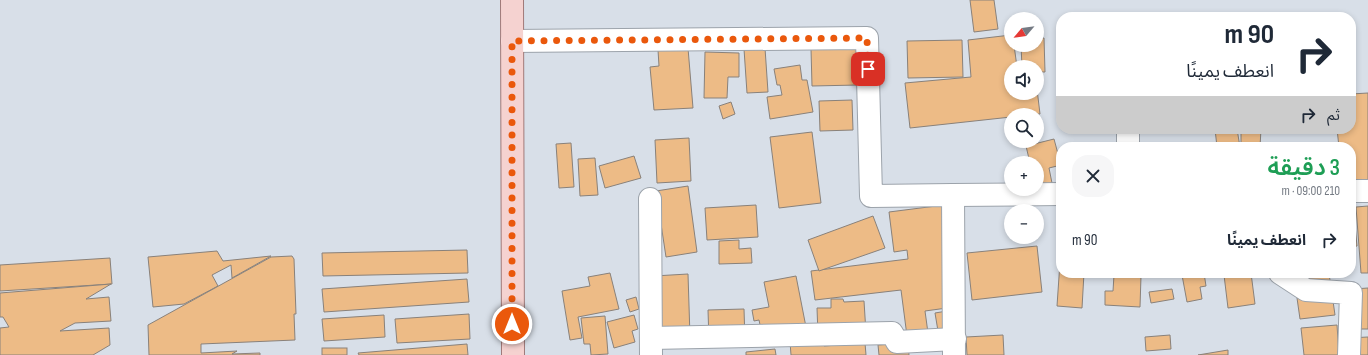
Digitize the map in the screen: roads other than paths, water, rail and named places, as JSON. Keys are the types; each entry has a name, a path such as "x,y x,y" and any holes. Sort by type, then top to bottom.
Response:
{"main road":[{"path":"512,0 513,355"}],"street":[{"path":"512,41 867,38 871,196 1056,194"},
{"path":"1356,191 1368,191"},
{"path":"650,199 651,347 892,333 897,342 954,347 953,195"},
{"path":"1288,278 1306,290 1351,294 1349,355"}]}
